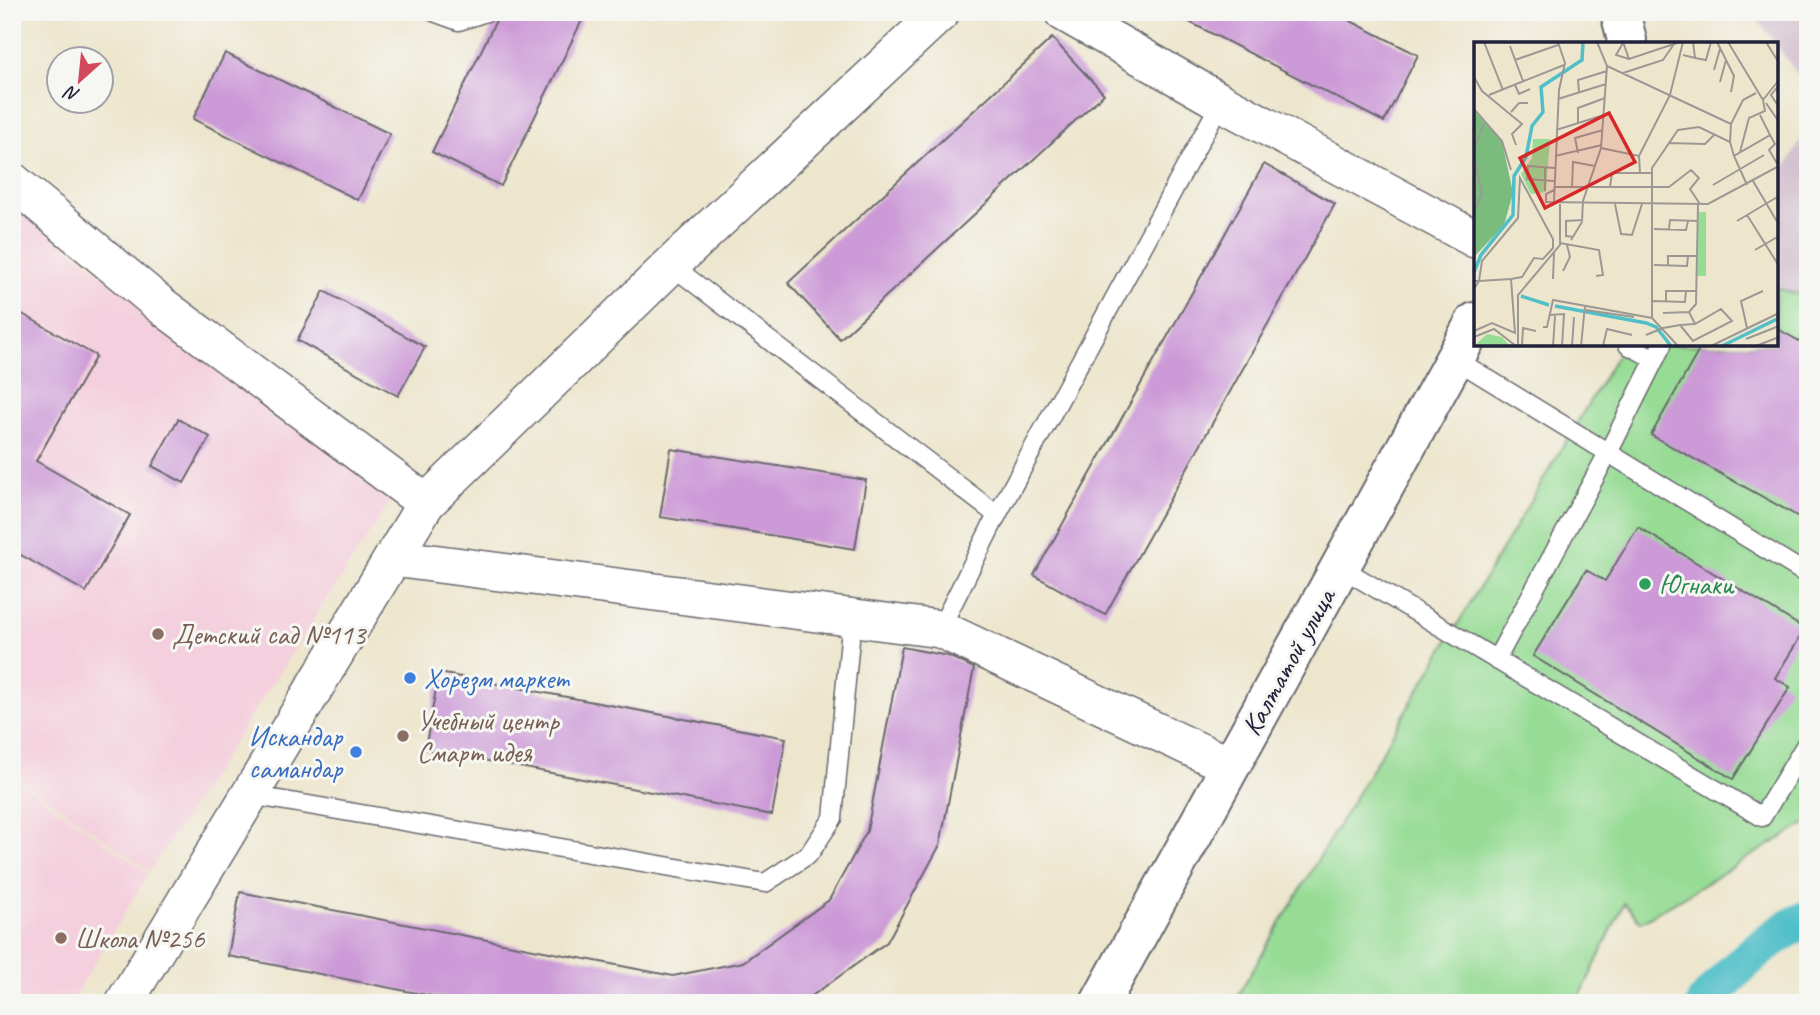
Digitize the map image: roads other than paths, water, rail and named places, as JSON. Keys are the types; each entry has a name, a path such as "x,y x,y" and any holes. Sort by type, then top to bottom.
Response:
{"street":[{"path":"124,1003 426,503 671,265 941,12"},
{"path":"1063,12 1221,102 1474,238"},
{"path":"12,181 162,306 426,503"},
{"name":"Калтатой улица","path":"1100,1003 1474,324"},
{"path":"393,558 940,629 1230,766"}],"lane":[{"path":"434,12 459,21 486,12"},
{"path":"940,629 997,514 1221,102"},
{"path":"671,265 997,514"},
{"path":"1496,660 1608,453 1658,352 1632,346"},
{"path":"1455,359 1808,575"},
{"path":"1340,567 1762,817 1808,741"},
{"path":"250,795 765,883 809,854 833,818 852,618"}],"waterway":[{"path":"1705,1003 1727,978 1765,944 1808,919"}],"place":[{"name":"Югнаки","path":"1645,584"},
{"name":"Детский сад №113","path":"158,634"},
{"name":"Хорезм маркет","path":"410,678"},
{"name":"Учебный центр Смарт идея","path":"403,736"},
{"name":"Искандар самандар","path":"356,752"},
{"name":"Школа №256","path":"61,938"}]}
